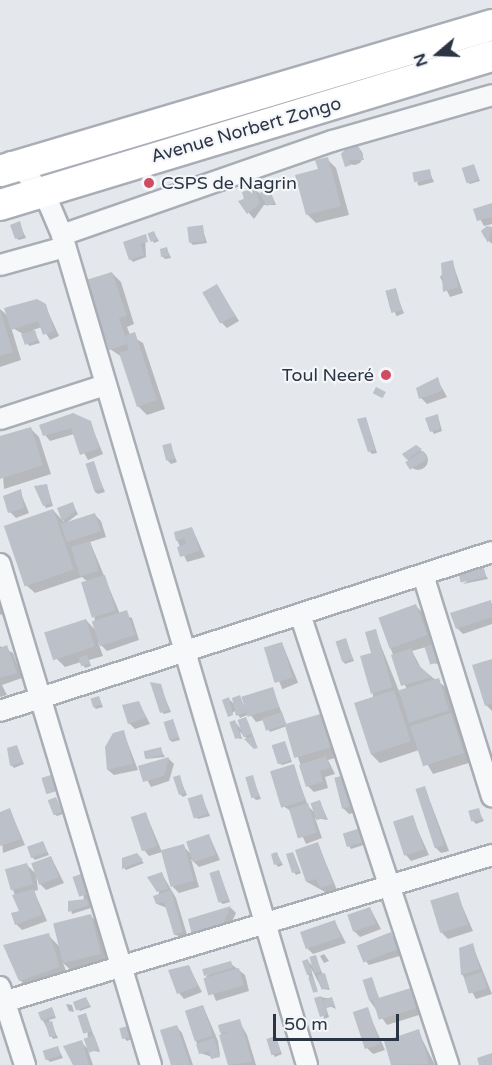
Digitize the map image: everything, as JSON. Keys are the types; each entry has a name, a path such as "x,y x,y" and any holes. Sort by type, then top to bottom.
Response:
{"main road":[{"name":"Avenue Norbert Zongo","path":"7,165 492,25"},
{"name":"Avenue Norbert Zongo","path":"0,205 492,56"}],"street":[{"path":"0,265 322,144 492,95"},
{"path":"7,165 41,192 63,241 102,386 185,652 263,924 307,1065"},
{"path":"0,419 102,386"},
{"path":"0,711 492,552"},
{"path":"0,564 151,1065"},
{"path":"423,575 492,796"},
{"path":"300,614 393,885 448,1065"},
{"path":"25,1065 2,997 122,966 492,855"}],"building":[{"path":"351,143 359,147 364,160 349,160 351,165 345,167 341,154"},
{"path":"328,157 341,206 306,215 295,175 318,169 315,160"},
{"path":"474,164 479,179 467,183 462,168"},
{"path":"430,169 432,179 414,182 412,172"},
{"path":"255,188 260,204 247,214 238,201 244,199 242,192"},
{"path":"270,189 274,203 267,206 259,193"},
{"path":"492,203 492,217 477,221 473,209"},
{"path":"20,221 24,235 15,239 10,225"},
{"path":"203,225 205,241 189,243 187,227"},
{"path":"487,226 492,227 488,243 481,231"},
{"path":"154,231 157,239 151,242 147,234"},
{"path":"146,234 148,242 141,244 144,255 129,260 123,242"},
{"path":"167,247 169,256 161,257 160,249"},
{"path":"453,260 458,287 443,292 441,263"},
{"path":"112,272 127,316 119,318 128,344 109,350 86,280"},
{"path":"217,284 235,315 220,324 202,292"},
{"path":"396,288 402,310 391,313 385,291"},
{"path":"37,299 46,304 54,331 43,335 38,321 11,330 4,308"},
{"path":"0,310 13,352 0,356"},
{"path":"35,330 38,340 25,345 21,334"},
{"path":"135,332 157,400 137,407 119,353 128,350 126,335"},
{"path":"438,377 442,391 419,399 416,388"},
{"path":"376,387 386,392 383,398 373,393"},
{"path":"73,413 91,421 99,448 80,455 71,428 43,436 39,425"},
{"path":"438,414 440,429 430,432 425,418"},
{"path":"366,417 375,450 368,452 357,419"},
{"path":"31,427 43,465 0,479 0,436"},
{"path":"171,443 175,459 166,461 162,445"},
{"path":"416,445 422,449 407,460 402,454"},
{"path":"423,451 428,459 410,470 405,462"},
{"path":"94,461 103,489 94,491 85,464"},
{"path":"47,484 51,503 43,506 34,486"},
{"path":"21,489 24,508 8,513 3,496"},
{"path":"73,502 76,511 62,521 57,508"},
{"path":"53,509 74,570 25,586 4,526"},
{"path":"95,513 101,531 67,542 61,524"},
{"path":"192,527 200,551 180,557 177,547 186,544 184,538 176,541 174,532"},
{"path":"90,541 99,571 80,576 71,547"},
{"path":"484,568 486,577 461,583 459,574"},
{"path":"105,575 116,610 92,618 81,582"},
{"path":"491,600 492,617 456,629 450,613"},
{"path":"416,604 427,635 390,649 378,618"},
{"path":"127,610 135,635 100,646 92,621"},
{"path":"86,619 95,647 53,660 44,633"},
{"path":"376,629 392,687 371,694 360,656 371,653 365,632"},
{"path":"346,638 353,659 342,662 336,641"},
{"path":"282,642 293,677 275,683 264,648"},
{"path":"432,644 438,662 430,665 424,646"},
{"path":"7,645 17,673 0,678 0,648"},
{"path":"411,648 417,664 432,677 401,686 391,655"},
{"path":"87,655 90,664 81,666 78,658"},
{"path":"492,659 492,703 485,706 472,665"},
{"path":"439,678 449,711 409,723 399,690"},
{"path":"150,682 161,684 169,710 160,713"},
{"path":"273,687 279,707 248,717 241,697"},
{"path":"394,690 411,741 371,754 354,703"},
{"path":"240,695 246,712 236,716 232,698"},
{"path":"99,696 102,705 93,707 90,699"},
{"path":"229,697 233,715 228,717 222,700"},
{"path":"139,701 146,718 128,724 122,705"},
{"path":"282,712 286,724 266,731 262,718"},
{"path":"324,713 334,747 294,758 285,724"},
{"path":"451,713 464,753 423,766 410,726"},
{"path":"246,717 252,734 243,737 237,720"},
{"path":"173,719 179,737 169,740 163,722"},
{"path":"235,720 241,737 235,739 229,722"},
{"path":"124,730 133,764 107,770 105,747 113,733"},
{"path":"253,736 257,748 254,749 244,739"},
{"path":"285,741 291,760 278,764 272,745"},
{"path":"17,745 23,762 10,766 7,748"},
{"path":"161,747 163,755 145,759 144,751"},
{"path":"326,756 330,768 320,771 323,782 306,787 299,765"},
{"path":"169,757 164,776 143,782 138,766"},
{"path":"294,764 305,800 281,808 270,771"},
{"path":"51,775 56,791 46,794 41,778"},
{"path":"180,775 185,793 179,795 173,777"},
{"path":"253,775 259,796 251,798 245,777"},
{"path":"345,775 353,806 342,809 334,778"},
{"path":"425,786 444,845 435,848 415,789"},
{"path":"202,794 208,814 194,818 188,798"},
{"path":"56,797 62,812 54,815 48,800"},
{"path":"320,800 326,817 316,820 311,803"},
{"path":"308,803 317,833 298,838 289,809"},
{"path":"10,808 21,839 0,846 0,812"},
{"path":"479,808 482,819 471,821 468,811"},
{"path":"146,812 157,846 142,851 131,817"},
{"path":"413,815 424,849 404,856 393,821"},
{"path":"361,828 365,841 347,847 343,834"},
{"path":"209,834 216,855 193,862 186,841"},
{"path":"43,841 47,852 31,858 27,847"},
{"path":"318,842 333,884 320,888 316,879 306,882 295,850"},
{"path":"184,844 194,881 171,887 161,850"},
{"path":"277,852 281,863 274,865 271,854"},
{"path":"293,852 300,871 292,873 286,854"},
{"path":"137,853 143,860 122,869 122,858"},
{"path":"51,856 59,878 39,885 31,863"},
{"path":"27,863 33,884 11,890 5,869"},
{"path":"219,870 228,900 219,903 209,873"},
{"path":"162,872 168,889 157,892 147,877"},
{"path":"81,874 88,894 79,897 72,877"},
{"path":"34,889 42,915 15,925 11,913 19,911 12,895"},
{"path":"171,890 183,932 174,935 164,902 156,904 153,896"},
{"path":"458,892 468,925 440,933 430,900"},
{"path":"86,899 89,905 68,912 68,901"},
{"path":"231,906 222,926 192,935 188,919"},
{"path":"370,907 376,924 353,932 347,915"},
{"path":"91,914 101,954 63,963 53,923"},
{"path":"335,920 341,937 306,949 300,932"},
{"path":"391,932 398,949 363,963 357,946"},
{"path":"49,933 60,967 19,981 3,945"},
{"path":"473,943 480,969 461,975 459,948"},
{"path":"316,955 321,971 314,973 309,957"},
{"path":"308,959 312,973 307,975 302,961"},
{"path":"231,961 233,968 204,976 202,969"},
{"path":"189,965 198,986 177,994 168,970"},
{"path":"239,968 244,985 208,996 203,978"},
{"path":"482,972 487,988 469,994 464,978"},
{"path":"325,973 329,987 321,990 317,975"},
{"path":"313,976 318,991 313,993 308,978"},
{"path":"372,977 379,998 369,1001 362,980"},
{"path":"411,988 417,1008 379,1020 373,1000"},
{"path":"321,996 328,1014 320,1017 314,998"},
{"path":"86,997 89,1005 76,1010 73,1002"},
{"path":"332,997 335,1006 326,1008 323,1000"},
{"path":"203,1005 213,1035 195,1041 185,1011"},
{"path":"52,1007 55,1015 41,1021 38,1012"},
{"path":"368,1007 380,1044 365,1049 353,1012"},
{"path":"86,1013 92,1031 83,1034 77,1016"},
{"path":"240,1019 252,1062 228,1065 219,1035 231,1031 220,1033 218,1025"},
{"path":"52,1021 56,1035 49,1037 45,1023"},
{"path":"177,1025 190,1065 171,1065 160,1030"},
{"path":"128,1026 131,1037 122,1039 119,1028"},
{"path":"419,1029 429,1064 391,1065 384,1041"},
{"path":"94,1035 99,1049 89,1053 84,1039"},
{"path":"276,1036 281,1052 271,1055 266,1039"},
{"path":"214,1038 220,1057 211,1059 209,1051 199,1054 196,1044"},
{"path":"82,1040 89,1065 73,1065 63,1046"},
{"path":"58,1046 61,1056 46,1060 43,1051"},
{"path":"492,1053 492,1065 479,1065 477,1058"}],"place":[{"name":"CSPS de Nagrin","path":"149,183"},
{"name":"Toul Neeré","path":"386,375"}]}
